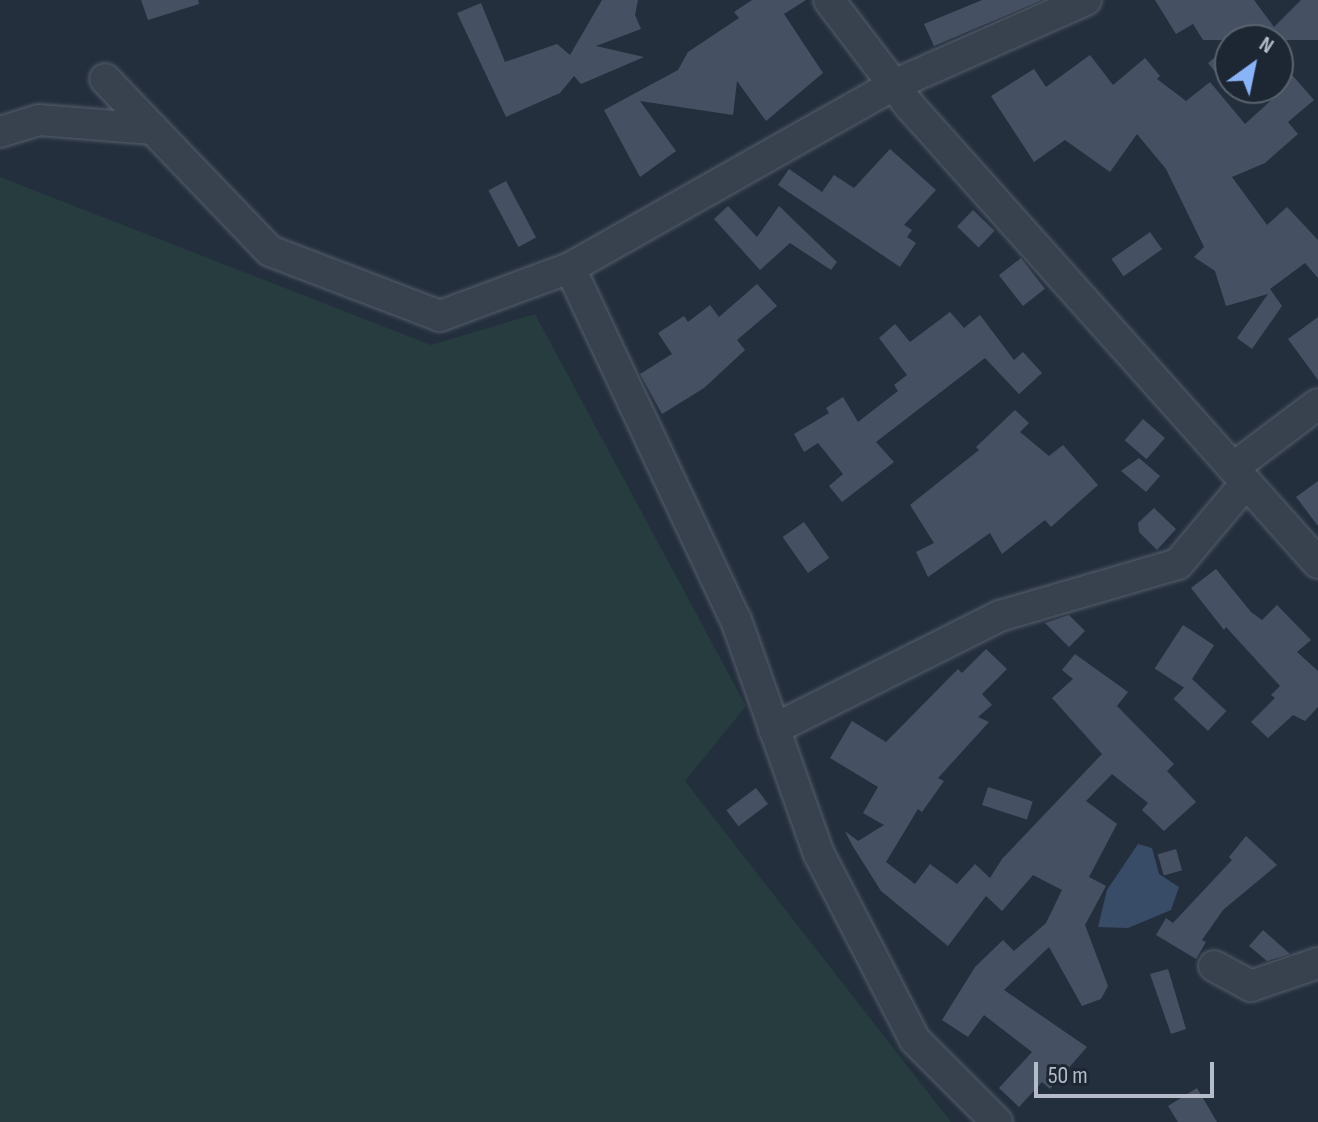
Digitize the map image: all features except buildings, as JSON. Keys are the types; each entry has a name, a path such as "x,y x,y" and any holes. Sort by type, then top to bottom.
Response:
{"street":[{"path":"829,0 894,85 1318,563"},
{"path":"105,79 270,251 440,316 570,268 894,85 1086,0"},
{"path":"0,132 39,120 153,129"},
{"path":"570,268 736,620 819,854 915,1040 997,1122"},
{"path":"774,729 1000,616 1178,564 1239,475 1318,404"},
{"path":"1214,966 1251,986 1318,963"}],"green space":[{"path":"0,177 431,345 535,314 746,706 685,781 951,1122 0,1122"}],"water":[{"path":"1138,844 1152,848 1159,874 1179,887 1171,910 1128,928 1098,927 1107,890"}]}
